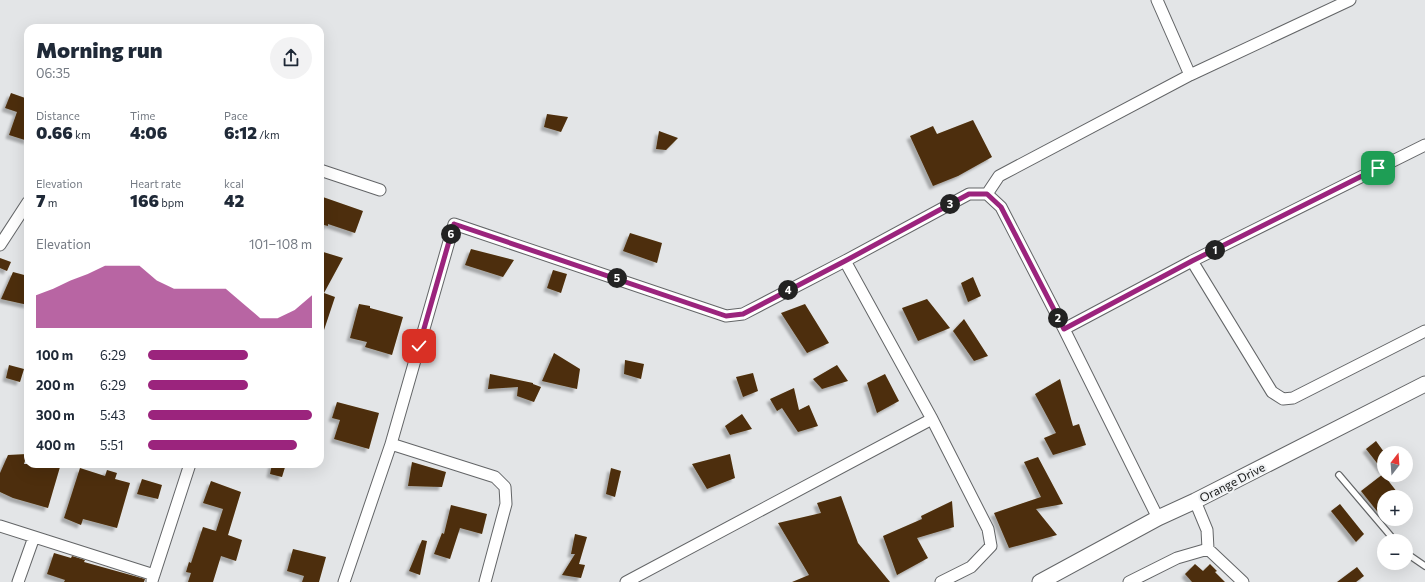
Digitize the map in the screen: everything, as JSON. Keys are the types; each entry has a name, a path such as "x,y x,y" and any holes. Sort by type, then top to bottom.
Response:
{"street":[{"path":"1157,0 1190,76"},
{"path":"987,194 999,176 1190,76 1350,0"},
{"path":"1064,329 1192,261 1425,145"},
{"path":"324,171 380,190"},
{"path":"344,582 390,444 454,224 726,316 743,314 969,194 987,194 1001,207 1064,329 1158,518"},
{"path":"0,245 24,208"},
{"path":"845,261 932,419 988,529 991,546 971,567 941,582"},
{"path":"1192,261 1272,392 1283,399 1293,398 1425,332"},
{"name":"Orange Drive","path":"1040,582 1158,518 1195,501 1425,384"},
{"path":"626,582 932,419"},
{"path":"390,444 495,477 505,487 506,504 485,582"},
{"path":"0,526 153,578 189,468"},
{"path":"1195,501 1206,530 1208,549 1243,582"},
{"path":"18,582 34,537"},
{"path":"1129,582 1177,558 1208,549"}],"lane":[{"path":"1340,475 1388,534"},
{"path":"1413,558 1425,566"}],"building":[{"path":"11,93 24,98 24,140 9,135 17,112 5,108"},
{"path":"547,114 568,117 561,132 544,127"},
{"path":"973,120 992,157 958,176 933,186 910,136 933,126 937,134"},
{"path":"659,131 678,138 666,150 656,149"},
{"path":"324,197 363,211 355,233 328,224 328,226 324,225"},
{"path":"630,233 662,243 657,263 623,251"},
{"path":"471,249 514,260 503,277 465,265"},
{"path":"324,252 343,258 324,293"},
{"path":"0,258 11,262 7,271 0,268"},
{"path":"553,270 567,274 561,293 547,288"},
{"path":"13,272 24,275 24,304 1,299"},
{"path":"973,277 981,296 968,302 961,283"},
{"path":"324,293 335,297 324,330"},
{"path":"927,299 950,328 918,341 902,308"},
{"path":"359,304 403,317 392,355 365,347 367,342 350,338"},
{"path":"805,304 829,343 807,353 781,313"},
{"path":"964,319 988,356 974,361 953,331"},
{"path":"554,353 580,369 577,389 542,381"},
{"path":"625,360 644,364 641,379 624,374"},
{"path":"9,365 24,369 20,382 6,378"},
{"path":"837,365 848,381 822,389 813,379"},
{"path":"753,373 758,391 743,397 736,377"},
{"path":"490,374 533,383 541,387 534,402 517,396 518,387 488,389"},
{"path":"885,374 899,401 877,413 867,383"},
{"path":"1060,379 1073,426 1079,424 1086,445 1053,455 1044,438 1056,433 1035,394"},
{"path":"794,388 799,410 809,405 818,426 798,432 782,408 777,411 770,399"},
{"path":"337,402 379,413 369,449 334,439 340,420 332,418"},
{"path":"742,414 752,429 730,435 725,426"},
{"path":"1376,441 1380,446 1377,446 1377,463 1366,449"},
{"path":"24,454 24,468 60,468 48,508 13,498 0,492 0,473 8,455"},
{"path":"730,454 735,478 707,489 692,464"},
{"path":"1038,457 1063,504 1036,509 1057,535 1009,548 994,513 1041,497 1024,462"},
{"path":"412,462 446,472 442,487 408,486"},
{"path":"80,468 105,476 107,470 117,473 115,479 130,483 117,528 83,519 81,525 64,518"},
{"path":"271,468 285,468 282,477 270,474"},
{"path":"611,468 621,471 615,497 606,494"},
{"path":"142,479 162,485 158,499 137,494"},
{"path":"1377,479 1377,482 1389,482 1396,490 1377,490 1377,511 1361,491"},
{"path":"211,481 241,492 228,535 242,540 236,561 221,556 213,582 188,582 191,573 186,572 189,562 191,563 203,527 216,531 223,509 203,503"},
{"path":"841,496 858,543 890,582 792,582 809,575 778,523 821,513 817,503"},
{"path":"952,501 954,527 917,538 928,558 897,575 883,536 922,519 921,516"},
{"path":"1340,504 1364,534 1356,542 1331,511"},
{"path":"451,505 487,514 482,534 460,528 450,559 434,554 442,533 444,534"},
{"path":"575,534 587,537 579,564 585,565 581,578 562,575 575,554 571,554"},
{"path":"422,540 427,541 420,575 409,571"},
{"path":"293,549 326,557 319,582 302,582 304,576 287,571"},
{"path":"54,553 71,558 72,556 85,560 84,562 145,579 144,582 64,582 65,580 47,574"},
{"path":"1195,564 1203,571 1210,564 1217,571 1215,572 1225,582 1192,582 1185,574"},
{"path":"1357,567 1364,576 1356,582 1337,582"}],"route":[{"path":"419,346 454,224 612,276 726,316 743,314 969,194 987,194 1001,207 1064,329 1192,261 1378,168"}]}
